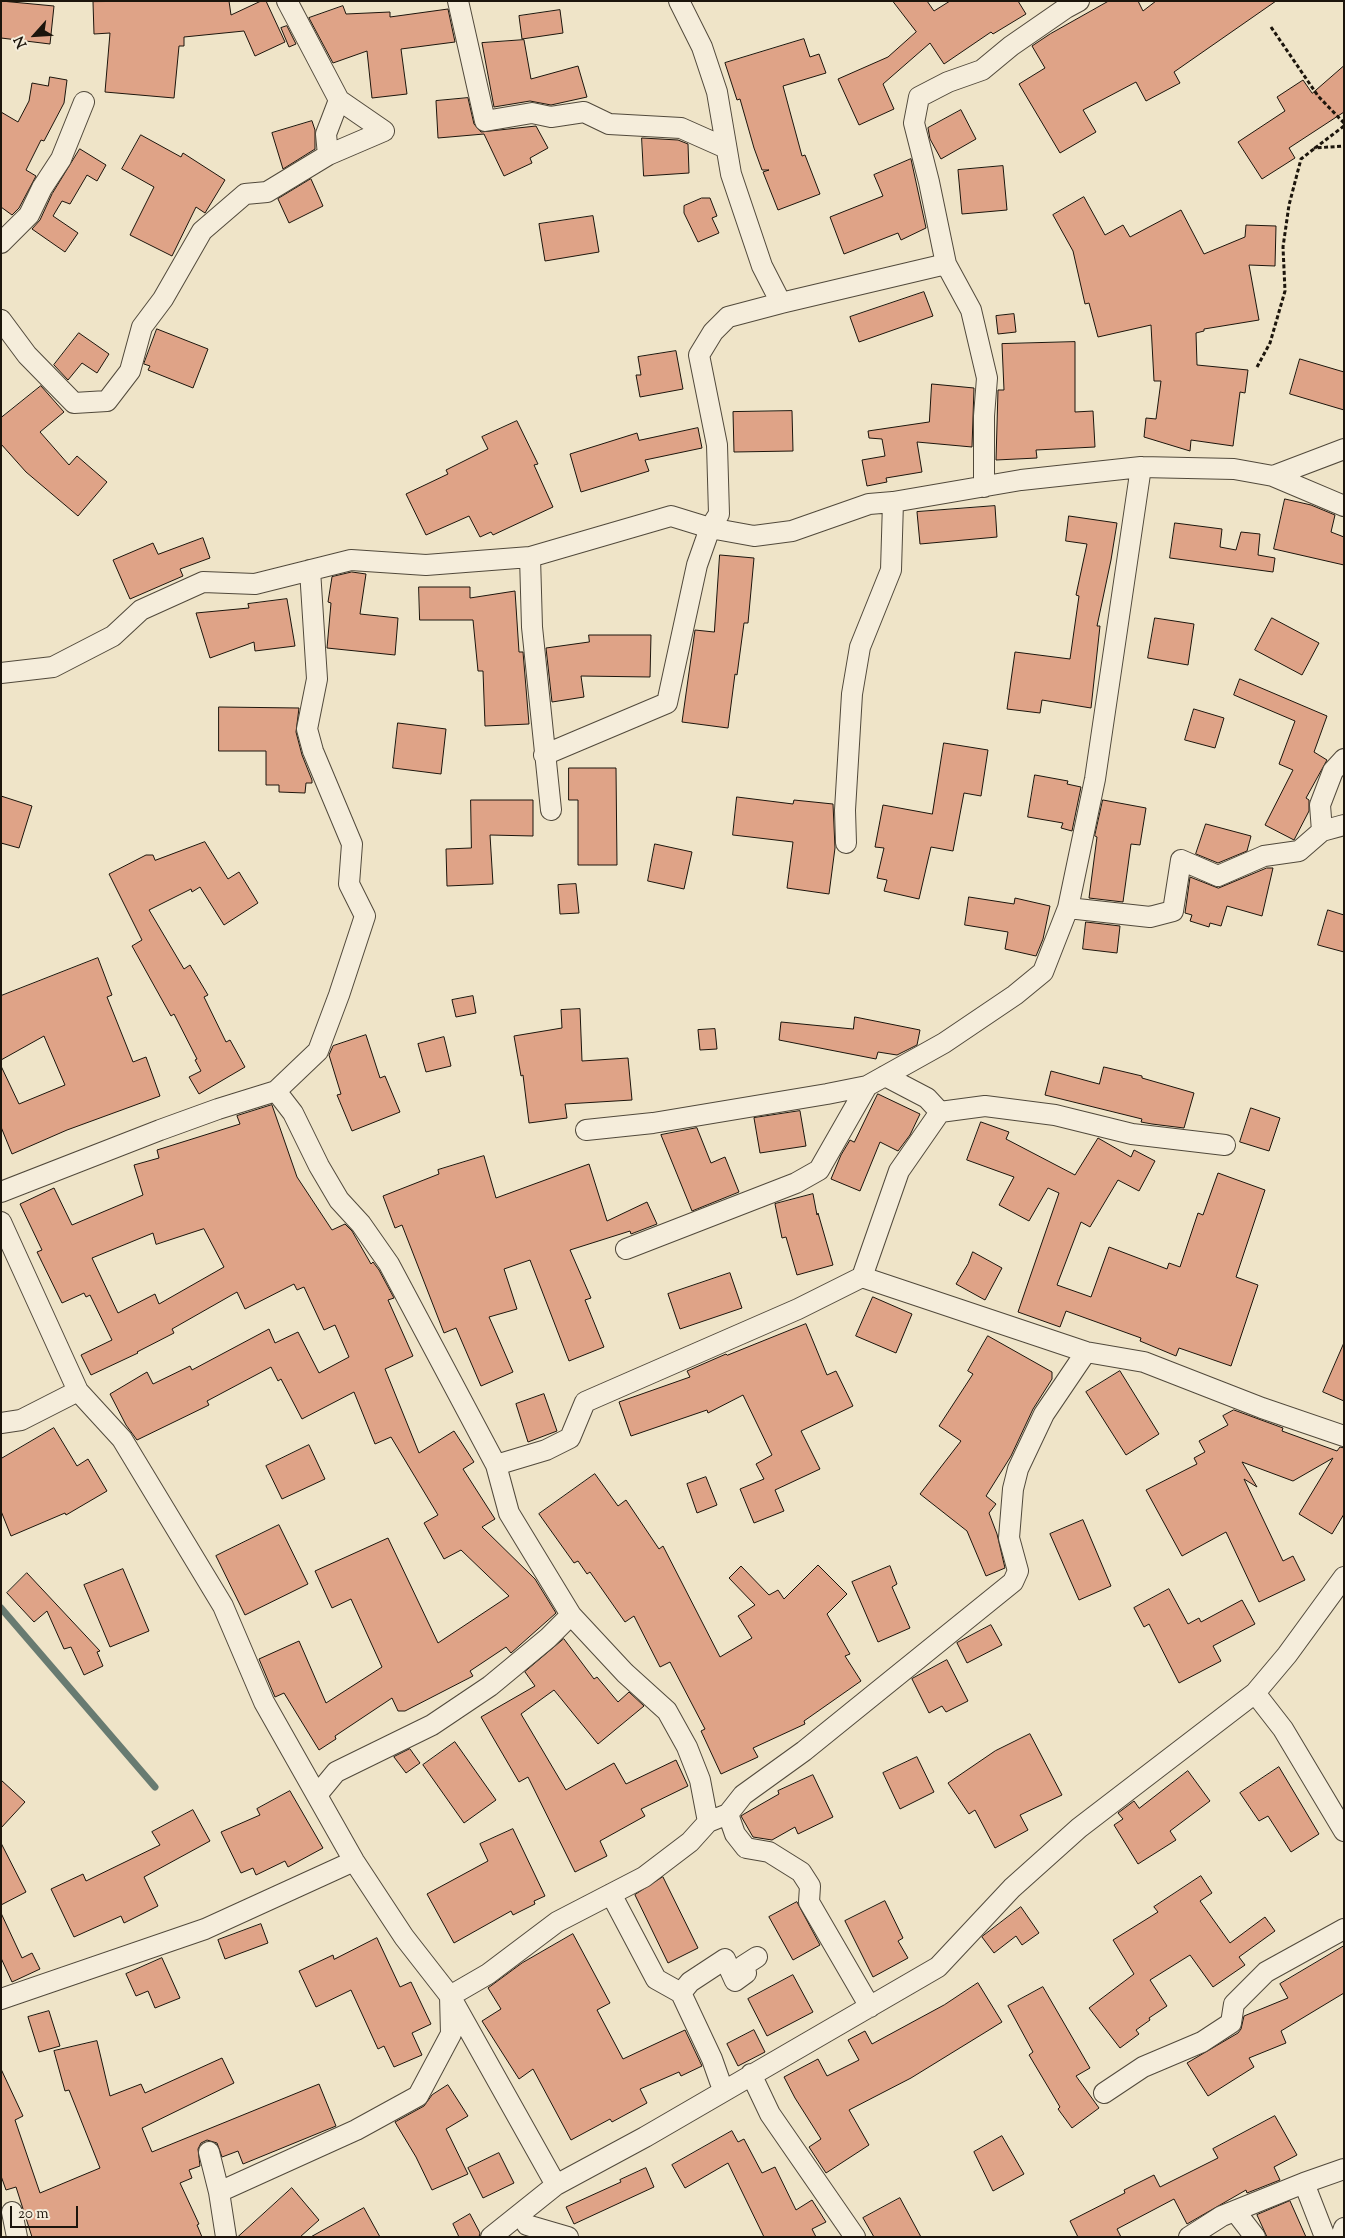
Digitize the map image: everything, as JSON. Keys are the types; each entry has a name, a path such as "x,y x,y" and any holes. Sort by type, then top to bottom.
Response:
{"street":[{"path":"1,320 27,355 74,403 107,401 130,371 142,327 163,300 202,232 245,194 267,192 328,155 384,131 339,100 287,1"},
{"path":"458,1 485,121 532,114 551,117 584,112 609,124 680,128 726,148"},
{"path":"679,1 702,47 717,92 731,174 762,266 781,302"},
{"path":"984,487 984,416 987,378 971,310 946,264 933,198 914,123 919,97 948,82 982,70 1011,46 1079,1"},
{"path":"328,155 326,134 339,100"},
{"path":"1,243 30,215 42,188 61,159 84,102"},
{"path":"544,755 667,704 697,565 710,528 719,514 717,445 699,356 712,332 728,317 781,302 946,264"},
{"path":"1273,476 1344,449"},
{"path":"586,1130 663,1121 867,1086 944,1043 1015,995 1043,972 1068,908 1095,779 1142,467"},
{"path":"1,673 53,666 113,636 141,610 202,582 255,584 351,560 426,565 530,557 672,516 710,528 754,536 792,531 869,504 894,502 1021,480 1142,467 1234,470 1273,476 1344,506"},
{"path":"846,844 845,810 852,694 860,647 891,570 894,502"},
{"path":"530,557 532,627 551,810"},
{"path":"1,1192 177,1124 276,1091 318,1050 339,995 365,916 349,884 352,844 313,751 307,729 317,680 310,570"},
{"path":"1322,830 1320,805 1334,771 1344,759"},
{"path":"1068,908 1150,917 1173,911 1181,860 1218,876 1264,856 1299,851 1322,830 1344,825"},
{"path":"885,1076 927,1098 940,1112"},
{"path":"626,1249 796,1184 819,1170 867,1086"},
{"path":"276,1091 293,1113 319,1166 340,1200 361,1224 389,1264 496,1465 509,1513 571,1615 625,1673 667,1711 687,1747 700,1780 708,1822"},
{"path":"496,1465 546,1450 570,1438 585,1402 798,1309 862,1276 899,1171 940,1112 986,1106 1056,1115 1132,1134 1225,1145"},
{"path":"1,1222 78,1391 122,1439 222,1606 264,1702 354,1861 404,1937 450,1996 556,2185"},
{"path":"862,1276 1086,1352 1144,1362 1227,1395 1344,1436"},
{"path":"450,1996 488,1974 556,1922 644,1877 690,1842 708,1822 728,1814 743,1796 819,1739 1013,1582 1018,1571 1009,1538 1013,1489 1018,1470 1044,1414 1086,1352"},
{"path":"1,1423 21,1420 78,1391"},
{"path":"491,2237 556,2185 644,2137 938,1967 1012,1888 1079,1828 1255,1693 1287,1655 1344,1577"},
{"path":"317,1795 336,1772 432,1725 490,1686 548,1638 571,1615"},
{"path":"1255,1693 1283,1730 1344,1831"},
{"path":"728,1814 735,1834 746,1848 769,1852 801,1872 810,1886 809,1902 870,2007"},
{"path":"1,1999 205,1929 354,1861"},
{"path":"611,1894 656,1979 681,1993 712,2059 723,2090"},
{"path":"1104,2093 1143,2066 1202,2042 1231,2023 1234,2004 1266,1972 1344,1928"},
{"path":"681,1993 690,1982 725,1959 734,1982 746,1973 743,1966 757,1957"},
{"path":"219,2192 356,2130 418,2096 451,2034 450,1996"},
{"path":"751,2074 770,2114 854,2237"},
{"path":"209,2152 219,2192 226,2237"},
{"path":"1189,2237 1222,2216 1344,2169"},
{"path":"1304,2183 1325,2237"},
{"path":"532,2205 530,2231 568,2237"},
{"path":"1235,2211 1255,2237"},
{"path":"12,2212 17,2237"},
{"path":"1341,2237 1344,2228"}],"path":[{"path":"1257,367 1270,343 1285,291 1283,247 1289,205 1301,158 1344,125 1318,96 1271,26"},
{"path":"1315,148 1344,146"}],"building":[{"path":"1,1 54,6 50,44 1,38"},
{"path":"229,1 231,15 261,1 266,1 285,42 255,56 244,31 184,37 184,46 179,46 174,98 105,92 110,33 94,34 93,2"},
{"path":"893,1 927,1 934,11 950,1 1018,1 1026,14 993,34 991,32 944,64 930,43 883,84 894,109 859,125 838,79 888,57 916,32"},
{"path":"1109,1 1138,1 1143,11 1156,1 1276,1 1174,72 1180,83 1146,101 1136,82 1083,110 1096,132 1060,153 1019,84 1045,68 1032,46"},
{"path":"343,6 346,14 390,12 390,17 448,9 455,42 401,49 407,94 372,98 367,51 333,63 309,18"},
{"path":"560,10 563,33 522,39 519,16"},
{"path":"287,26 296,44 289,47 281,28"},
{"path":"804,39 810,57 819,54 826,73 783,86 802,156 805,155 820,194 778,210 763,172 769,170 762,170 740,99 737,100 725,63"},
{"path":"524,40 531,79 578,66 587,97 551,105 530,101 494,107 482,43"},
{"path":"1344,66 1344,112 1289,148 1295,158 1262,179 1238,142 1285,111 1277,97 1303,80 1312,93"},
{"path":"50,77 67,80 64,103 44,141 41,140 26,170 36,176 19,208 12,215 1,207 1,112 18,122 29,101 32,83 48,86"},
{"path":"468,98 474,124 481,132 536,126 548,148 530,158 532,163 504,176 484,134 438,138 436,101"},
{"path":"961,110 976,139 941,159 930,139 928,128"},
{"path":"312,121 315,130 315,149 283,169 272,133"},
{"path":"141,135 181,157 183,153 225,180 205,213 196,207 172,256 130,235 154,187 122,169"},
{"path":"642,138 678,140 688,144 689,173 644,176"},
{"path":"80,149 106,165 97,181 87,175 70,204 62,201 53,216 78,233 65,252 32,229 40,220 52,194"},
{"path":"911,159 926,228 901,240 898,233 844,254 830,217 883,196 874,175"},
{"path":"1003,166 1007,210 962,214 958,170"},
{"path":"311,179 323,206 289,223 278,199"},
{"path":"1084,197 1105,235 1123,225 1130,237 1181,210 1204,254 1245,237 1246,225 1276,226 1275,266 1249,265 1259,320 1204,329 1204,331 1196,333 1197,365 1248,370 1245,393 1240,392 1233,446 1191,440 1190,451 1144,437 1146,418 1156,419 1161,381 1154,381 1151,325 1098,337 1089,303 1085,304 1073,251 1053,215"},
{"path":"702,198 710,198 717,216 712,218 719,233 698,242 684,213 684,206"},
{"path":"593,216 599,252 545,261 539,224"},
{"path":"924,292 933,316 859,342 850,317"},
{"path":"1014,314 1016,332 998,334 996,316"},
{"path":"157,329 208,349 193,388 148,370 150,366 144,364"},
{"path":"79,333 109,354 97,373 82,363 68,380 54,365"},
{"path":"1075,342 1075,412 1093,411 1095,447 1036,450 1037,458 996,460 998,390 1004,390 1002,344"},
{"path":"676,351 683,389 640,397 636,375 641,375 638,357"},
{"path":"1300,359 1344,372 1344,410 1290,394"},
{"path":"932,384 974,388 972,447 917,442 922,472 886,478 887,482 867,486 862,460 885,456 882,439 869,438 868,431 929,422"},
{"path":"41,386 64,412 40,432 69,465 77,456 107,482 78,516 26,472 1,444 1,418"},
{"path":"792,411 793,451 734,452 733,412"},
{"path":"517,421 538,464 534,465 553,507 493,535 491,532 480,537 469,516 426,535 406,494 448,474 446,470 488,449 482,437"},
{"path":"698,428 702,448 645,460 649,471 581,492 570,454 637,433 639,440"},
{"path":"1285,499 1311,505 1335,515 1331,532 1344,537 1344,565 1274,549"},
{"path":"995,506 997,537 920,544 917,512"},
{"path":"1069,516 1117,523 1097,626 1100,626 1091,708 1042,700 1040,713 1007,709 1015,652 1070,659 1079,596 1076,595 1087,544 1066,541"},
{"path":"1175,523 1222,529 1220,547 1236,550 1241,532 1260,534 1258,555 1275,558 1273,572 1170,558"},
{"path":"203,538 210,558 180,569 183,576 130,599 113,560 153,543 158,554"},
{"path":"720,555 754,558 748,623 744,623 728,728 682,722 695,630 714,632"},
{"path":"352,572 366,574 360,614 398,618 395,655 327,648 331,603 328,602 332,577"},
{"path":"419,587 470,587 470,598 515,591 519,652 523,652 529,724 485,726 483,671 478,671 473,620 420,620"},
{"path":"287,599 295,646 255,651 254,642 210,658 196,613 249,608 248,604"},
{"path":"1155,618 1194,624 1188,665 1148,658"},
{"path":"1272,618 1319,643 1302,675 1255,650"},
{"path":"589,635 651,635 650,677 581,676 584,697 552,702 546,648 589,642"},
{"path":"1240,679 1327,716 1314,752 1327,760 1306,798 1309,800 1309,811 1294,840 1265,825 1293,770 1279,764 1295,721 1234,695"},
{"path":"219,707 299,708 296,732 302,755 312,780 312,783 306,783 305,793 279,792 279,785 266,785 266,751 219,751"},
{"path":"1194,709 1224,718 1215,748 1185,740"},
{"path":"398,723 446,729 441,774 393,768"},
{"path":"944,743 988,750 981,796 964,793 953,851 931,847 919,899 884,891 887,880 877,878 884,848 875,847 883,805 932,814"},
{"path":"569,768 616,768 617,865 578,865 578,800 569,800"},
{"path":"1035,775 1068,781 1067,784 1081,787 1072,831 1061,828 1063,823 1028,817"},
{"path":"1,796 32,806 19,848 1,843"},
{"path":"737,797 793,804 794,800 833,804 835,848 829,894 787,888 793,842 733,835"},
{"path":"471,800 533,800 533,836 490,835 493,884 447,886 446,849 471,848"},
{"path":"1103,800 1146,808 1140,845 1131,844 1123,902 1089,898 1097,837 1095,836"},
{"path":"1206,824 1251,836 1247,851 1218,863 1196,854"},
{"path":"205,842 228,879 239,872 258,903 224,925 200,887 192,892 191,889 149,910 184,969 190,965 208,995 204,997 226,1042 230,1040 245,1067 199,1094 189,1077 201,1071 195,1060 197,1059 174,1014 171,1016 132,946 142,940 109,874 146,855 153,855 155,860"},
{"path":"655,844 692,852 684,889 648,881"},
{"path":"1267,868 1273,868 1262,916 1227,906 1221,926 1210,923 1209,927 1190,921 1192,915 1185,913 1190,877 1218,888"},
{"path":"576,884 579,913 560,914 558,885"},
{"path":"969,897 1014,904 1015,898 1050,906 1043,939 1036,956 1005,949 1008,932 965,925"},
{"path":"1328,910 1344,915 1344,952 1318,945"},
{"path":"1086,922 1120,926 1117,953 1083,949"},
{"path":"98,958 112,995 107,997 133,1062 146,1057 160,1096 67,1130 12,1154 1,1127 1,1066 19,1104 65,1085 44,1036 1,1060 1,996"},
{"path":"473,996 476,1013 456,1017 452,1000"},
{"path":"580,1009 582,1061 628,1058 632,1100 565,1104 567,1118 529,1123 523,1075 521,1076 514,1036 562,1028 561,1010"},
{"path":"855,1017 920,1030 917,1045 897,1055 878,1052 876,1059 779,1040 781,1022 853,1029"},
{"path":"715,1029 717,1049 700,1050 698,1030"},
{"path":"366,1035 380,1078 385,1076 400,1112 352,1131 337,1095 341,1094 329,1055 333,1046"},
{"path":"444,1037 451,1066 426,1072 418,1044"},
{"path":"1104,1067 1142,1076 1142,1078 1194,1093 1184,1128 1141,1122 1142,1119 1045,1095 1051,1071 1099,1084"},
{"path":"878,1094 920,1114 910,1135 898,1151 880,1142 860,1191 831,1179 841,1155 850,1140 854,1142"},
{"path":"272,1105 297,1177 332,1230 345,1224 352,1231 371,1264 373,1262 379,1270 394,1298 388,1300 413,1356 385,1369 419,1453 454,1431 474,1462 463,1469 495,1519 482,1527 535,1579 556,1613 511,1653 506,1647 470,1671 473,1676 405,1711 398,1711 392,1698 335,1736 336,1739 319,1750 284,1693 275,1697 259,1659 299,1641 326,1703 382,1667 351,1599 332,1608 315,1571 388,1538 438,1643 509,1596 461,1550 444,1559 424,1523 438,1515 391,1437 375,1444 354,1392 302,1419 281,1379 278,1381 271,1367 207,1401 209,1405 137,1440 126,1425 110,1394 147,1372 153,1384 190,1366 192,1370 269,1329 275,1343 298,1332 319,1373 349,1357 335,1325 324,1330 304,1287 297,1290 294,1284 245,1309 237,1292 172,1329 174,1333 138,1353 91,1375 81,1355 112,1340 90,1295 86,1297 84,1293 62,1303 37,1252 42,1250 20,1204 54,1188 72,1225 143,1195 134,1165 159,1158 157,1150 240,1124 237,1116","holes":["204,1229 224,1267 159,1304 155,1294 118,1313 92,1258 153,1233 156,1244"]},
{"path":"1251,1108 1280,1118 1269,1151 1240,1142"},
{"path":"800,1111 806,1146 760,1153 754,1118"},
{"path":"981,1122 1009,1132 1006,1139 1075,1175 1098,1138 1131,1157 1134,1150 1155,1161 1139,1191 1118,1180 1090,1227 1081,1222 1057,1285 1091,1297 1109,1247 1167,1269 1169,1263 1180,1267 1198,1213 1203,1215 1218,1173 1265,1190 1236,1277 1258,1285 1231,1366 1179,1348 1176,1356 1140,1341 1141,1338 1066,1311 1060,1327 1018,1312 1059,1193 1048,1188 1029,1221 999,1205 1014,1177 967,1160"},
{"path":"697,1128 711,1163 725,1157 739,1192 692,1211 661,1135"},
{"path":"484,1156 496,1198 589,1164 607,1221 647,1202 657,1224 631,1234 630,1231 570,1250 591,1298 585,1300 604,1347 569,1361 530,1260 504,1269 517,1309 489,1317 513,1372 481,1386 456,1328 444,1333 402,1225 395,1228 383,1196 439,1174 438,1170"},
{"path":"813,1194 817,1215 818,1213 833,1265 797,1275 786,1237 782,1238 775,1204"},
{"path":"973,1252 1002,1268 985,1300 956,1284"},
{"path":"730,1273 742,1308 680,1329 668,1294"},
{"path":"873,1297 912,1314 896,1353 856,1336"},
{"path":"806,1324 827,1375 836,1371 853,1406 801,1431 820,1469 775,1490 784,1511 754,1523 740,1489 764,1479 756,1464 772,1455 743,1395 708,1413 707,1410 631,1436 619,1402 690,1377 687,1371"},
{"path":"988,1336 1052,1372 1052,1379 1033,1409 1011,1456 986,1496 996,1504 989,1513 997,1534 1005,1568 986,1576 967,1531 920,1494 961,1441 939,1426 973,1374 968,1371"},
{"path":"1344,1343 1344,1401 1323,1392"},
{"path":"1120,1371 1159,1434 1126,1455 1086,1392"},
{"path":"544,1394 557,1431 528,1442 516,1404"},
{"path":"1234,1410 1283,1428 1282,1431 1337,1451 1340,1447 1344,1448 1344,1514 1332,1534 1299,1514 1333,1458 1293,1481 1242,1462 1257,1487 1244,1479 1283,1561 1293,1556 1305,1580 1259,1602 1226,1532 1182,1556 1146,1490 1197,1464 1194,1458 1205,1452 1199,1441 1228,1425 1223,1416"},
{"path":"54,1428 77,1466 88,1459 107,1491 66,1515 65,1513 11,1536 1,1511 1,1459"},
{"path":"309,1445 325,1479 282,1499 266,1466"},
{"path":"595,1474 618,1506 626,1500 659,1549 663,1546 720,1657 752,1638 738,1616 755,1605 729,1578 741,1566 769,1595 778,1590 784,1599 818,1565 847,1594 827,1614 850,1654 845,1656 861,1681 804,1721 805,1724 753,1748 758,1757 721,1774 701,1731 705,1729 670,1662 660,1667 634,1616 625,1622 590,1572 587,1574 578,1561 574,1563 539,1514"},
{"path":"706,1477 717,1505 697,1513 687,1484"},
{"path":"1083,1520 1111,1586 1079,1600 1050,1534"},
{"path":"279,1525 308,1584 245,1615 216,1556"},
{"path":"890,1566 897,1584 892,1587 910,1628 878,1642 852,1582"},
{"path":"123,1569 149,1631 110,1647 84,1585"},
{"path":"27,1573 100,1651 97,1652 103,1666 84,1675 71,1647 64,1649 47,1611 34,1622 7,1593"},
{"path":"1169,1589 1188,1624 1199,1618 1201,1622 1242,1600 1255,1624 1213,1646 1221,1661 1179,1683 1149,1624 1144,1627 1134,1608"},
{"path":"991,1625 1002,1645 967,1663 957,1643"},
{"path":"564,1639 594,1679 597,1677 618,1702 629,1692 644,1706 598,1744 554,1690 521,1714 566,1790 614,1763 626,1784 676,1760 688,1786 641,1809 645,1816 600,1841 607,1856 575,1872 528,1777 519,1782 481,1717 535,1686 525,1672"},
{"path":"947,1660 968,1701 946,1712 942,1706 929,1713 912,1679"},
{"path":"1030,1734 1062,1795 1020,1815 1028,1830 995,1848 975,1810 969,1814 948,1783 995,1751"},
{"path":"455,1742 496,1800 464,1823 423,1765"},
{"path":"410,1749 420,1763 406,1773 394,1757"},
{"path":"917,1757 934,1792 900,1809 883,1773"},
{"path":"1279,1767 1319,1834 1291,1852 1268,1816 1259,1821 1240,1793"},
{"path":"1188,1771 1210,1801 1170,1831 1176,1840 1138,1864 1114,1825 1123,1819 1118,1813 1134,1801 1139,1808"},
{"path":"813,1775 833,1817 798,1834 795,1827 772,1840 753,1837 741,1816 779,1794 778,1791"},
{"path":"1,1780 25,1802 1,1828"},
{"path":"290,1791 323,1848 288,1867 285,1861 256,1875 253,1868 241,1873 221,1832 260,1815 257,1809"},
{"path":"193,1810 210,1841 144,1877 158,1906 124,1923 121,1916 74,1937 51,1889 83,1874 86,1881 160,1845 152,1832"},
{"path":"513,1829 545,1896 534,1901 535,1904 513,1915 511,1911 454,1943 427,1894 488,1861 480,1844"},
{"path":"1,1843 26,1892 1,1905"},
{"path":"1201,1876 1212,1893 1200,1901 1230,1943 1265,1917 1275,1931 1239,1957 1245,1965 1213,1987 1190,1955 1150,1980 1167,2006 1149,2018 1150,2020 1136,2030 1139,2034 1120,2048 1089,2008 1134,1974 1113,1940 1158,1912 1154,1907"},
{"path":"663,1877 698,1948 668,1963 635,1895"},
{"path":"885,1901 903,1938 898,1941 908,1958 873,1977 845,1921"},
{"path":"797,1902 820,1945 793,1960 769,1917"},
{"path":"1021,1907 1039,1933 1022,1945 1016,1936 994,1953 982,1937"},
{"path":"1,1913 22,1958 32,1953 40,1969 12,1982 1,1958"},
{"path":"261,1924 268,1943 225,1959 218,1940"},
{"path":"573,1934 610,2003 597,2010 623,2059 685,2030 702,2066 681,2076 679,2072 640,2089 647,2103 612,2122 610,2119 571,2140 533,2069 519,2079 482,2021 501,2009 488,1988 522,1963"},
{"path":"377,1938 400,1987 411,1982 431,2024 412,2033 422,2055 394,2067 384,2046 378,2049 351,1990 316,2007 299,1971 333,1955 334,1959"},
{"path":"1344,1946 1344,1993 1281,2031 1286,2043 1249,2058 1254,2067 1208,2096 1187,2063 1238,2033 1244,2016 1288,1998 1280,1984"},
{"path":"162,1958 180,1998 155,2008 148,1991 136,1996 126,1974"},
{"path":"793,1975 813,2012 767,2036 748,1999"},
{"path":"978,1983 1002,2022 911,2078 849,2110 869,2145 826,2173 809,2147 821,2139 784,2077 818,2059 827,2076 859,2060 848,2040 865,2031 872,2044 944,2005"},
{"path":"1043,1987 1090,2068 1076,2076 1099,2108 1072,2128 1058,2109 1060,2107 1029,2055 1033,2052 1008,2006"},
{"path":"49,2011 60,2046 39,2052 28,2017"},
{"path":"754,2030 765,2052 738,2066 727,2044"},
{"path":"97,2041 110,2096 141,2084 145,2093 222,2058 234,2083 142,2128 152,2152 319,2084 336,2126 243,2164 238,2151 222,2157 217,2143 207,2140 201,2143 198,2149 200,2166 189,2170 192,2178 180,2183 199,2224 197,2225 202,2237 32,2237 16,2187 6,2190 1,2176 1,2069 23,2116 15,2120 40,2193 100,2168 69,2090 65,2091 54,2051"},
{"path":"448,2085 468,2116 446,2129 468,2174 432,2190 416,2157 395,2122 424,2106 432,2095"},
{"path":"1275,2116 1297,2155 1274,2167 1280,2180 1247,2193 1246,2190 1187,2224 1174,2199 1117,2229 1121,2237 1078,2237 1070,2221 1125,2193 1124,2190 1154,2175 1160,2187 1218,2158 1213,2149"},
{"path":"732,2131 738,2142 744,2139 762,2173 775,2167 796,2210 812,2200 826,2222 812,2229 816,2237 764,2237 728,2163 685,2188 672,2165"},
{"path":"1002,2136 1024,2174 993,2191 974,2152"},
{"path":"499,2153 514,2183 483,2198 468,2168"},
{"path":"646,2168 654,2187 574,2224 566,2207 621,2182 620,2180"},
{"path":"292,2188 319,2220 300,2237 238,2237"},
{"path":"900,2198 921,2237 874,2237 863,2218"},
{"path":"1290,2201 1306,2237 1267,2237 1257,2215"},
{"path":"364,2208 380,2237 311,2237"},
{"path":"470,2214 480,2233 479,2237 459,2237 453,2224"}],"waterway":[{"path":"1,1608 155,1787"}]}
